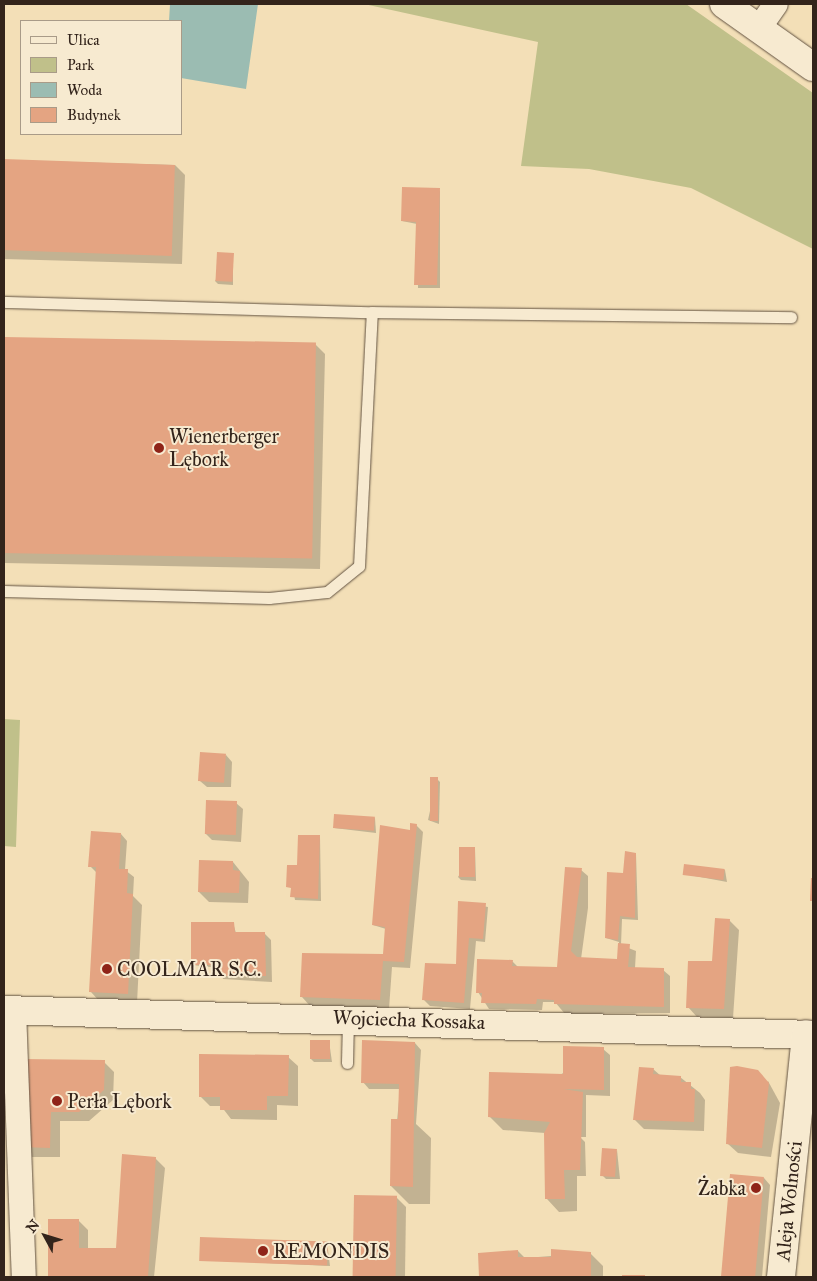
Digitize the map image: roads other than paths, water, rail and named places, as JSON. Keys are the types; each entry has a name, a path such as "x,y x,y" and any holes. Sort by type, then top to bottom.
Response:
{"main road":[{"path":"724,4 813,67"},
{"name":"Wojciecha Kossaka","path":"9,1010 348,1018 810,1035"},
{"name":"Aleja Wolności","path":"781,1277 810,1035"}],"street":[{"path":"759,28 776,4"},
{"path":"9,1010 24,1277"}],"lane":[{"path":"4,302 372,312 791,317"},
{"path":"4,591 269,598 327,592 360,566 372,312"},
{"path":"347,1063 348,1018"}],"water":[{"path":"170,4 258,4 246,89 182,78 182,20 169,20"}],"place":[{"name":"Wienerberger Lębork","path":"159,448"},
{"name":"COOLMAR S.C.","path":"107,969"},
{"name":"Perła Lębork","path":"57,1101"},
{"name":"Żabka","path":"756,1188"},
{"name":"REMONDIS","path":"263,1251"}]}
